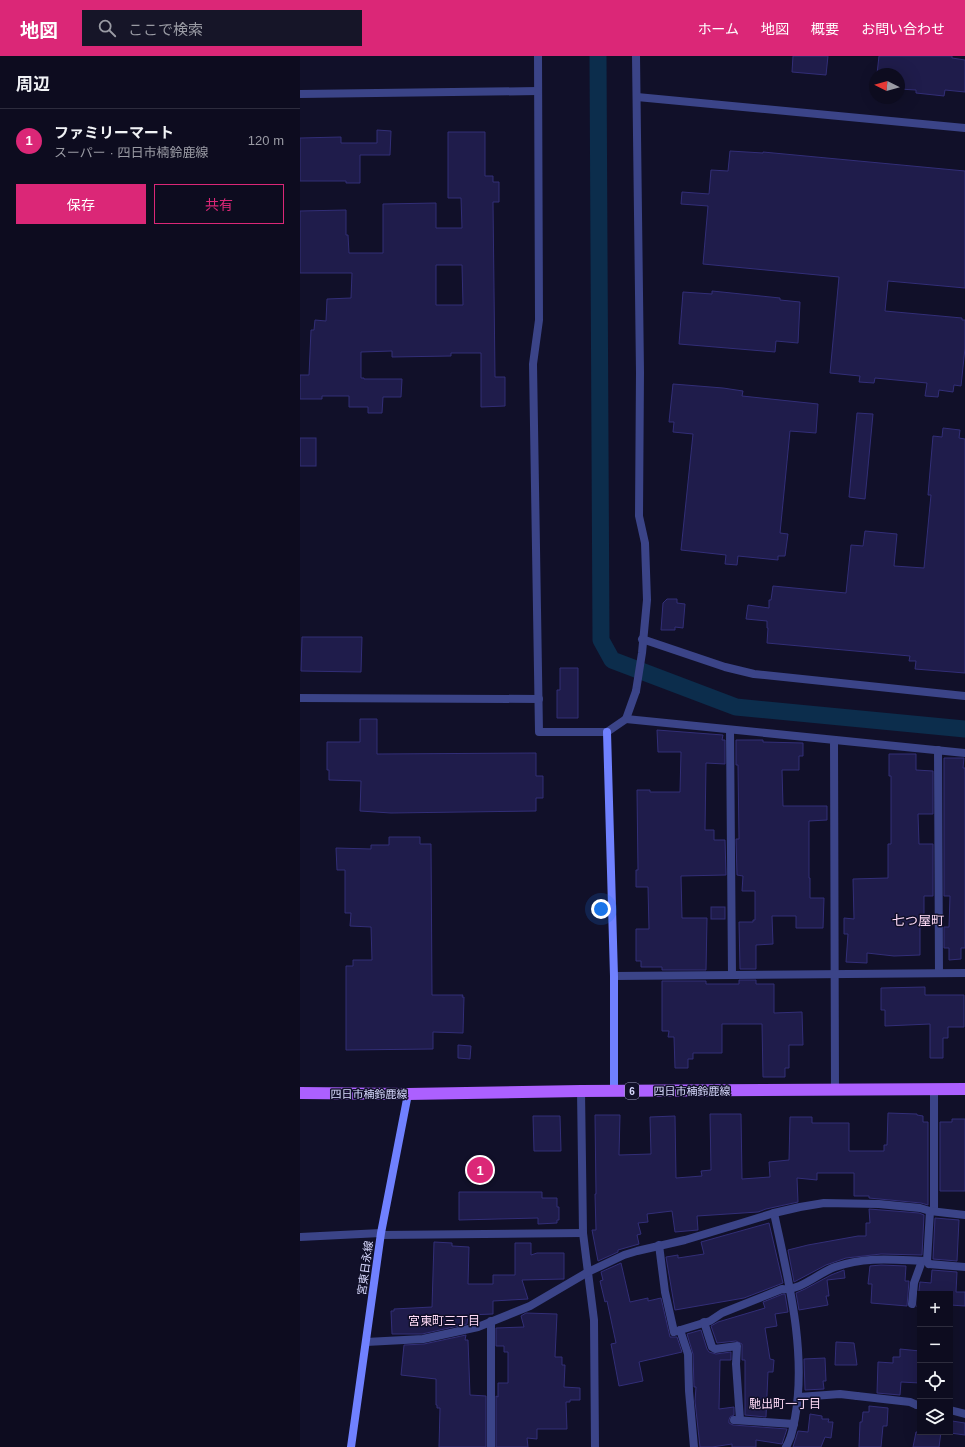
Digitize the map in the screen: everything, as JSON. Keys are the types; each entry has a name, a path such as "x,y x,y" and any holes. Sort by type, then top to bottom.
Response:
{"main road":[{"name":"四日市楠鈴鹿線","path":"300,1093 408,1094 581,1091 965,1089"}],"street":[{"path":"538,56 539,320 533,364 539,732 607,732 626,719 636,691 642,653 642,639 647,600 645,543 639,516 640,372 636,56"},
{"path":"300,94 538,91"},
{"path":"637,97 965,128"},
{"path":"642,639 725,667 754,674 965,696"},
{"path":"300,698 539,699"},
{"path":"626,719 965,753"},
{"path":"730,730 732,975"},
{"path":"607,732 614,976 614,1091"},
{"path":"834,740 836,974 835,1090"},
{"path":"938,750 939,973"},
{"path":"614,976 965,973"},
{"path":"912,1304 914,1283 926,1262 932,1211 934,1090"},
{"path":"581,1091 583,1233 594,1320 595,1447"},
{"name":"宮東日永線","path":"351,1447 381,1234 408,1094"},
{"path":"366,1342 423,1339 478,1327 530,1306 588,1272 624,1255 658,1245 685,1240 774,1213 824,1203 879,1204 920,1208 965,1215"},
{"path":"774,1213 791,1290 798,1362 799,1396 792,1436 786,1447"},
{"path":"300,1237 381,1234 583,1233"},
{"path":"658,1245 665,1292 674,1332 710,1321 722,1313 782,1289 791,1290 834,1267 850,1263 884,1258 965,1267"},
{"path":"491,1321 491,1447"},
{"path":"704,1322 712,1347 715,1349 737,1346 737,1420 794,1424"},
{"path":"680,1330 688,1354 689,1391 694,1447"},
{"path":"799,1396 840,1394 910,1402 917,1405"},
{"path":"953,1411 965,1414"}],"building":[{"path":"793,56 828,56 826,75 792,72"},
{"path":"879,56 952,56 952,58 965,60 965,92 945,90 944,96 916,93 916,90 905,89 905,68 878,68"},
{"path":"377,130 391,131 390,155 360,155 360,183 346,183 346,181 300,181 300,138 341,137 341,143 377,143"},
{"path":"448,132 485,132 485,176 493,176 493,182 499,182 499,202 493,202 495,377 505,377 505,406 481,407 481,353 451,353 451,356 392,357 392,351 361,352 361,378 402,379 401,397 383,397 382,413 368,413 368,407 349,407 349,396 322,396 322,399 300,399 300,375 309,375 311,330 314,330 315,320 326,321 327,299 351,298 352,273 300,273 300,211 346,210 346,235 348,235 349,253 383,253 383,204 436,203 436,228 462,228 461,198 448,198","holes":["436,265 462,265 463,305 436,305"]},
{"path":"730,151 763,152 965,171 965,288 888,281 885,311 962,318 962,320 965,320 965,348 961,386 954,385 953,392 939,390 938,397 925,396 927,383 875,378 874,383 859,382 860,376 830,373 839,277 703,264 708,206 681,204 682,192 709,194 711,170 728,171"},
{"path":"712,291 780,298 780,300 800,302 798,343 776,341 775,352 679,344 683,292 712,294"},
{"path":"673,384 723,388 743,391 742,396 818,404 816,433 790,431 780,533 788,534 785,556 778,556 778,560 738,556 737,565 725,564 726,555 681,550 693,434 673,432 674,422 669,422"},
{"path":"857,413 873,414 865,499 849,497"},
{"path":"943,428 960,430 959,438 965,439 965,673 915,669 916,661 909,661 910,656 767,643 767,621 746,619 748,605 769,608 769,600 771,600 773,586 846,593 851,545 863,546 865,531 897,534 894,566 924,568 931,495 928,495 933,436 942,437"},
{"path":"300,438 316,438 316,466 300,466"},
{"path":"667,599 677,599 677,603 685,604 683,628 675,627 675,630 661,630 663,603"},
{"path":"302,637 362,637 361,672 301,671"},
{"path":"560,668 578,668 578,718 557,718 557,690 560,690"},
{"path":"360,719 377,719 377,754 536,753 536,776 543,776 543,798 536,798 536,811 391,813 360,811 361,781 329,780 329,770 327,770 327,742 360,742"},
{"path":"657,730 723,735 722,740 725,740 725,764 706,763 705,830 714,830 714,840 725,840 726,875 681,876 682,918 707,918 706,970 662,970 662,967 641,967 641,961 636,961 636,929 649,929 648,887 636,887 636,870 638,870 637,790 650,790 650,792 680,792 681,752 658,752"},
{"path":"736,740 763,740 763,742 803,743 803,756 799,756 799,770 782,770 783,806 827,806 827,820 809,821 810,898 824,898 823,928 796,928 796,916 772,916 773,944 756,945 756,969 740,969 739,922 753,922 753,920 755,920 755,891 742,891 743,876 737,875 736,839 739,839 738,765 736,765"},
{"path":"889,754 916,754 916,770 933,771 933,814 918,814 919,844 933,844 933,896 924,896 924,918 920,918 920,955 894,956 867,953 867,963 846,962 848,934 844,934 844,918 854,919 853,879 888,878 888,844 891,844 891,776 889,776"},
{"path":"944,758 964,758 963,768 965,768 965,948 961,948 961,959 949,960 949,948 944,948 944,927 949,927 950,896 944,896"},
{"path":"389,837 420,837 420,844 431,844 432,995 463,995 463,1033 433,1032 433,1049 346,1050 346,966 353,966 353,960 372,960 371,927 350,926 351,913 345,913 345,870 337,870 336,848 371,849 371,845 389,845"},
{"path":"711,907 725,907 725,919 711,919"},
{"path":"739,980 756,980 756,984 774,984 774,1013 802,1012 803,1045 789,1045 789,1068 785,1068 785,1077 763,1077 762,1024 722,1024 722,1053 693,1053 693,1059 688,1059 688,1068 675,1068 674,1037 668,1037 669,1031 662,1031 662,981 706,981 706,984 739,984"},
{"path":"925,987 925,995 964,995 964,1027 948,1027 948,1038 943,1038 943,1058 930,1058 930,1024 885,1026 885,1010 881,1010 881,988"},
{"path":"458,1045 471,1046 470,1059 458,1058"},
{"path":"888,1113 917,1114 923,1116 923,1122 928,1122 928,1205 869,1198 869,1196 854,1196 854,1173 817,1173 817,1180 797,1178 798,1202 758,1212 697,1216 698,1230 675,1232 672,1211 647,1214 648,1222 638,1223 641,1234 637,1235 639,1244 618,1250 618,1252 598,1261 592,1230 596,1230 595,1115 620,1115 619,1155 651,1154 650,1117 675,1116 676,1178 702,1176 701,1171 711,1170 710,1114 741,1114 742,1179 770,1177 769,1162 789,1160 790,1117 812,1117 812,1123 849,1123 849,1151 884,1151 884,1145 887,1145"},
{"path":"533,1116 560,1116 561,1151 534,1151"},
{"path":"952,1119 965,1119 965,1191 940,1191 940,1122 952,1122"},
{"path":"459,1192 542,1192 542,1198 557,1198 559,1220 557,1220 557,1223 538,1224 538,1218 459,1220"},
{"path":"869,1209 919,1213 924,1215 922,1255 881,1254 846,1258 826,1265 794,1282 788,1250 858,1236 866,1236 866,1223 870,1223"},
{"path":"935,1218 959,1220 957,1261 933,1259"},
{"path":"769,1223 783,1283 744,1298 675,1310 666,1257 678,1255 678,1258 704,1254 701,1242"},
{"path":"434,1242 452,1243 452,1246 469,1247 468,1284 493,1284 493,1275 515,1275 515,1243 531,1243 531,1255 537,1253 564,1253 564,1279 522,1280 528,1299 493,1301 493,1314 468,1315 467,1324 422,1334 392,1334 391,1311 394,1311 394,1309 432,1307"},
{"path":"621,1263 630,1302 648,1298 648,1301 661,1298 670,1337 677,1337 682,1352 639,1362 643,1381 619,1386 611,1344 616,1343 607,1301 605,1302 600,1281 603,1280 601,1272"},
{"path":"870,1266 906,1266 905,1281 909,1281 907,1306 871,1303 872,1284 868,1284"},
{"path":"844,1270 845,1278 827,1280 829,1296 826,1296 828,1305 799,1310 796,1293"},
{"path":"932,1270 957,1272 956,1292 965,1292 965,1306 953,1305 953,1291 919,1291 920,1282 931,1283"},
{"path":"785,1294 788,1312 775,1314 777,1326 765,1328 770,1359 774,1360 773,1372 768,1372 766,1417 745,1415 745,1360 742,1360 742,1344 736,1341 717,1343 711,1326 718,1322 765,1308 763,1302"},
{"path":"526,1313 557,1314 555,1357 562,1357 562,1365 565,1365 564,1387 580,1388 580,1400 570,1400 570,1402 566,1402 567,1429 537,1429 537,1439 527,1438 528,1447 496,1447 496,1396 498,1397 498,1383 508,1383 508,1352 504,1352 504,1346 496,1346 496,1328 524,1327 521,1316"},
{"path":"701,1330 709,1352 716,1354 731,1352 731,1360 720,1360 719,1409 734,1407 734,1415 730,1417 729,1420 729,1423 733,1425 787,1429 782,1444 756,1440 756,1447 732,1447 732,1444 700,1447 695,1401 696,1387 694,1387 693,1354 687,1334"},
{"path":"466,1335 465,1340 468,1340 470,1395 486,1396 486,1447 439,1447 440,1408 437,1408 436,1405 436,1379 401,1375 404,1345 424,1344"},
{"path":"836,1342 854,1343 857,1365 835,1365"},
{"path":"900,1349 917,1351 917,1383 901,1382 900,1395 877,1393 878,1362 893,1363 893,1357 900,1357"},
{"path":"825,1358 826,1381 823,1381 824,1389 805,1390 804,1359"},
{"path":"869,1406 888,1408 887,1426 883,1426 881,1447 859,1447 860,1422 862,1422 863,1412 869,1412"},
{"path":"810,1414 822,1416 822,1419 829,1419 828,1422 833,1422 831,1438 825,1437 821,1447 793,1447 798,1431 808,1432"},
{"path":"953,1421 965,1423 965,1435 953,1433"},
{"path":"916,1432 917,1435 941,1435 939,1447 913,1447"}],"waterway":[{"path":"598,56 601,640 612,660 736,707 965,729"}],"place":[{"name":"ファミリーマート","path":"480,1170"}],"district":[{"name":"七つ屋町","path":"918,920"},
{"name":"宮東町三丁目","path":"444,1321"},
{"name":"馳出町一丁目","path":"785,1404"}]}
